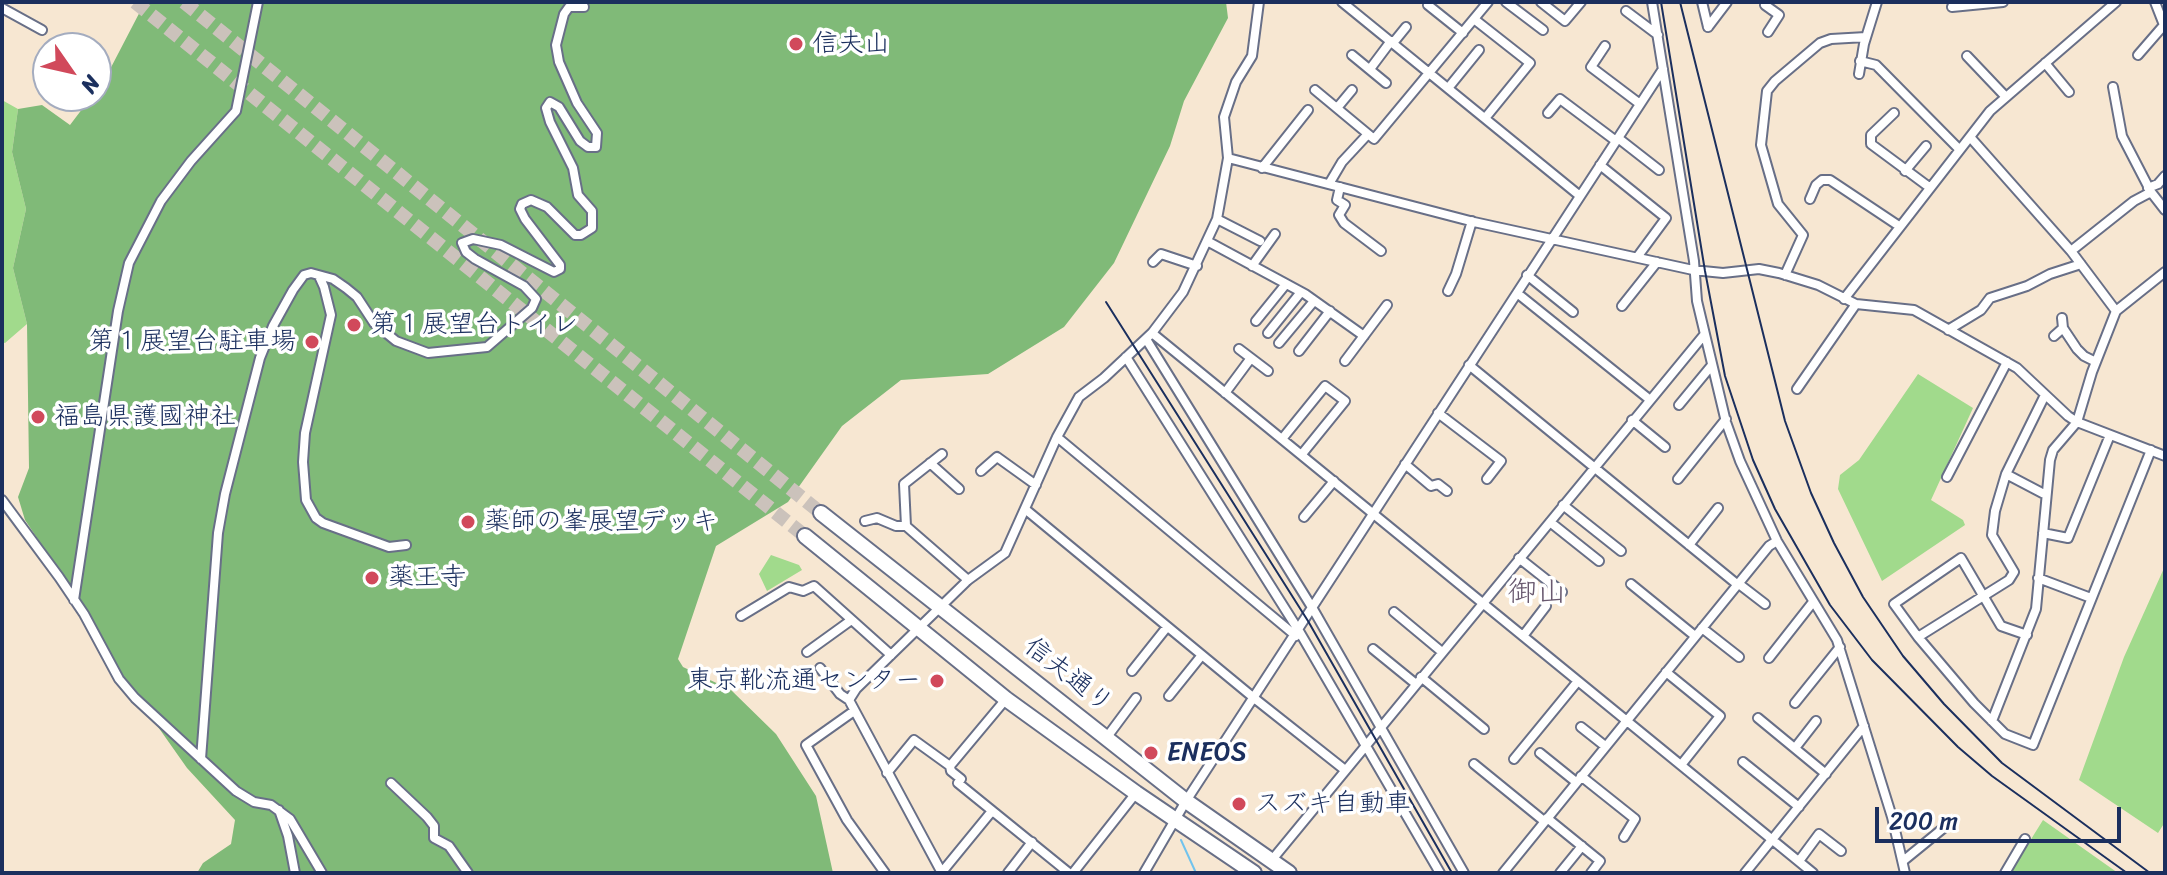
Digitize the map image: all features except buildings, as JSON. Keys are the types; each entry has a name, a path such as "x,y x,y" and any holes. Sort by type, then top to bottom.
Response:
{"highway":[{"name":"信夫通り","path":"821,513 1186,801 1289,873"},
{"name":"信夫通り","path":"805,536 1006,699 1254,873"}],"street":[{"path":"74,600 118,311 129,263 161,201 191,161 236,111 258,2"},
{"path":"849,700 856,689 968,580 1005,553 1057,437 1079,397 1149,336 1171,310 1197,266 1217,219 1228,158 1224,117 1236,82 1252,56 1259,2"},
{"path":"1342,2 1580,196"},
{"path":"1315,90 1374,139 1488,2"},
{"path":"1506,2 1543,30"},
{"path":"1541,2 1565,21 1581,2"},
{"path":"1652,2 1704,335 1726,419 1740,461 1777,541 1840,647 1905,873"},
{"path":"1702,2 1708,27 1727,2"},
{"path":"1767,2 1765,5 1779,15 1768,32"},
{"path":"1859,74 1877,2"},
{"path":"1954,2 1952,7 2003,2"},
{"path":"1844,299 1959,149 2005,96 2116,2"},
{"path":"2138,55 2164,25 2155,2"},
{"path":"1428,5 1463,33"},
{"path":"201,759 213,585 225,494 266,342 293,290 304,275 311,273 333,279 357,297 374,323 396,341 428,353 487,347 532,308 536,299 524,286 470,255 462,243 473,239 501,245 554,272 560,269 560,265 525,219 520,209 522,204 531,200 547,207 575,235 587,233 592,228 592,211 578,195 573,168 546,108 550,102 559,107 584,146 596,147 597,133 577,103 556,50 564,14 569,7 584,7"},
{"path":"2,8 42,30"},
{"path":"1626,11 1658,35"},
{"path":"1474,19 1530,63 1486,117"},
{"path":"1370,69 1406,27"},
{"path":"1785,275 1803,235 1778,204 1761,145 1767,91 1820,43 1831,39 1866,37"},
{"path":"1605,46 1591,67 1640,104"},
{"path":"1449,87 1479,50"},
{"path":"1352,55 1386,83"},
{"path":"1967,56 2005,96"},
{"path":"1860,61 1876,65 1959,149"},
{"path":"2045,63 2069,92"},
{"path":"1144,873 1186,801 1663,69"},
{"path":"2113,87 2122,136 2150,190 2165,210"},
{"path":"1337,108 1352,90"},
{"path":"1548,113 1560,99 1659,170"},
{"path":"1262,168 1308,110"},
{"path":"1894,113 1871,135 1871,144 1929,187"},
{"path":"1329,184 1342,162 1368,134"},
{"path":"1970,137 2071,251 2116,311"},
{"path":"1905,171 1926,146"},
{"path":"1228,158 1472,221 1693,270 1723,273 1759,269 1818,285 1856,304 1914,310 2027,375 2077,422 2165,456"},
{"path":"1600,165 1666,218 1638,256"},
{"path":"2071,251 2165,176"},
{"path":"1810,199 1816,185 1822,180 1830,180 1899,226"},
{"path":"1340,187 1337,200 1345,205 1339,215 1344,223 1381,251"},
{"path":"1217,219 1260,241"},
{"path":"1448,291 1472,221"},
{"path":"1252,266 1275,234"},
{"path":"1207,241 1301,292 1364,336"},
{"path":"1153,262 1161,254 1197,266"},
{"path":"1622,306 1657,262"},
{"path":"1948,330 1981,310 1990,298 2081,264"},
{"path":"1992,721 2036,609 2053,450 2077,422 2116,311 2165,272"},
{"path":"1527,275 1573,312"},
{"path":"319,276 331,315 305,433 303,462 306,500 316,518 323,523 389,547 406,545"},
{"path":"1256,321 1286,284"},
{"path":"1268,333 1301,292"},
{"path":"1517,293 1649,399"},
{"path":"1279,343 1314,301"},
{"path":"1797,389 1856,304"},
{"path":"1345,361 1387,305"},
{"path":"1299,351 1330,311"},
{"path":"2062,318 2063,328 2084,356 2096,362"},
{"path":"2054,336 2063,328"},
{"path":"1271,861 1704,335"},
{"path":"1149,336 1302,454 1813,873"},
{"path":"1149,336 1313,609 1464,873"},
{"path":"1239,349 1268,371"},
{"path":"1126,357 1367,743 1440,873"},
{"path":"1225,393 1251,358"},
{"path":"1947,477 2007,362"},
{"path":"1469,365 1765,604"},
{"path":"1679,405 1712,365"},
{"path":"1282,439 1325,386 1345,401 1302,454"},
{"path":"1918,637 2009,580 2014,572 1992,535 2006,474 2045,395"},
{"path":"1438,413 1501,461 1487,479"},
{"path":"1678,479 1726,419"},
{"path":"1632,420 1665,447"},
{"path":"2043,533 2068,538 2110,435"},
{"path":"1057,437 1298,633"},
{"path":"2027,635 2001,626 1961,558 1894,604 1918,637 1992,721 2005,734 2033,745 2151,450"},
{"path":"906,526 904,484 942,454"},
{"path":"981,471 997,457 1036,485"},
{"path":"930,463 959,489"},
{"path":"1405,464 1431,486 1438,484 1447,491"},
{"path":"2006,474 2046,495"},
{"path":"1304,517 1334,481"},
{"path":"2,500 74,600 119,679 135,698 236,791 254,802 279,810 297,829 322,873"},
{"path":"1563,505 1621,551"},
{"path":"1689,545 1718,508"},
{"path":"1025,509 1345,770"},
{"path":"865,521 877,518 896,526 906,526 968,580"},
{"path":"1550,522 1599,561"},
{"path":"1503,873 1769,546 1777,541"},
{"path":"1519,558 1562,592"},
{"path":"2038,578 2091,598"},
{"path":"1631,584 1695,636"},
{"path":"741,616 789,587 803,591 814,586 891,655"},
{"path":"1769,658 1813,602"},
{"path":"1523,636 1546,606"},
{"path":"1394,612 1442,652"},
{"path":"807,652 850,621"},
{"path":"1132,671 1167,627"},
{"path":"1702,628 1739,657"},
{"path":"1795,703 1840,647"},
{"path":"1373,649 1484,729"},
{"path":"1169,696 1202,655"},
{"path":"820,668 840,694 849,700 942,873 992,811"},
{"path":"1666,672 1720,716 1681,765"},
{"path":"1514,759 1578,681"},
{"path":"1107,737 1136,698"},
{"path":"950,766 1006,699"},
{"path":"854,711 806,745 847,820 885,873"},
{"path":"1758,718 1826,774"},
{"path":"1795,748 1816,721"},
{"path":"1745,873 1864,726"},
{"path":"1581,727 1605,746"},
{"path":"887,773 914,740 950,766 951,771 961,779 958,783 1071,873 1136,793"},
{"path":"1540,753 1635,819 1636,822 1624,837"},
{"path":"1743,762 1799,807"},
{"path":"1474,764 1600,861 1591,873"},
{"path":"391,783 427,817 434,826 434,838 449,846 468,873"},
{"path":"279,810 295,873"},
{"path":"1903,861 1946,826"},
{"path":"1799,861 1819,834 1841,851"},
{"path":"2005,873 2025,839"},
{"path":"1008,873 1032,842"},
{"path":"1560,873 1582,846"}],"green space":[{"path":"145,2 1226,2 1228,18 1184,101 1170,146 1114,263 1064,327 988,374 901,380 842,426 788,502 716,546 678,659 683,667 731,690 776,734 816,796 833,873 197,873 203,863 231,844 235,820 187,768 113,663 86,611 25,520 18,497 29,468 27,324 13,268 26,209 12,152 18,109 32,107 32,112 52,112 70,125 80,112 112,112 112,65"},
{"path":"2,100 18,109 12,152 26,209 13,268 27,324 5,343 2,342"},
{"path":"1918,374 1973,408 1931,500 1963,520 1965,525 1882,581 1838,489 1840,475 1859,460"},
{"path":"771,555 799,565 802,570 767,591 759,574"},
{"path":"2165,566 2165,822 2158,833 2079,780 2124,657"},
{"path":"2043,820 2118,873 2010,873"}],"waterway":[{"path":"1181,840 1196,873"}],"tunnel":[{"path":"135,2 805,536"},
{"path":"184,2 821,513"}],"railway":[{"path":"1661,2 1725,376 1753,460 1775,509 1830,605 1872,660 1958,747 1992,776 2127,873"},
{"path":"1680,2 1785,421 1811,493 1863,597 1903,656 1944,704 2002,763 2150,873"},
{"path":"1106,302 1308,621 1452,873"}],"place":[{"name":"信夫山","path":"796,44"},
{"name":"第１展望台トイレ","path":"354,325"},
{"name":"第１展望台駐車場","path":"312,342"},
{"name":"福島県護國神社","path":"38,417"},
{"name":"薬師の峯展望デッキ","path":"468,522"},
{"name":"薬王寺","path":"372,578"},
{"name":"東京靴流通センター","path":"937,681"},
{"name":"ENEOS","path":"1151,753"},
{"name":"スズキ自動車","path":"1239,804"}],"district":[{"name":"御山","path":"1537,593"}]}
